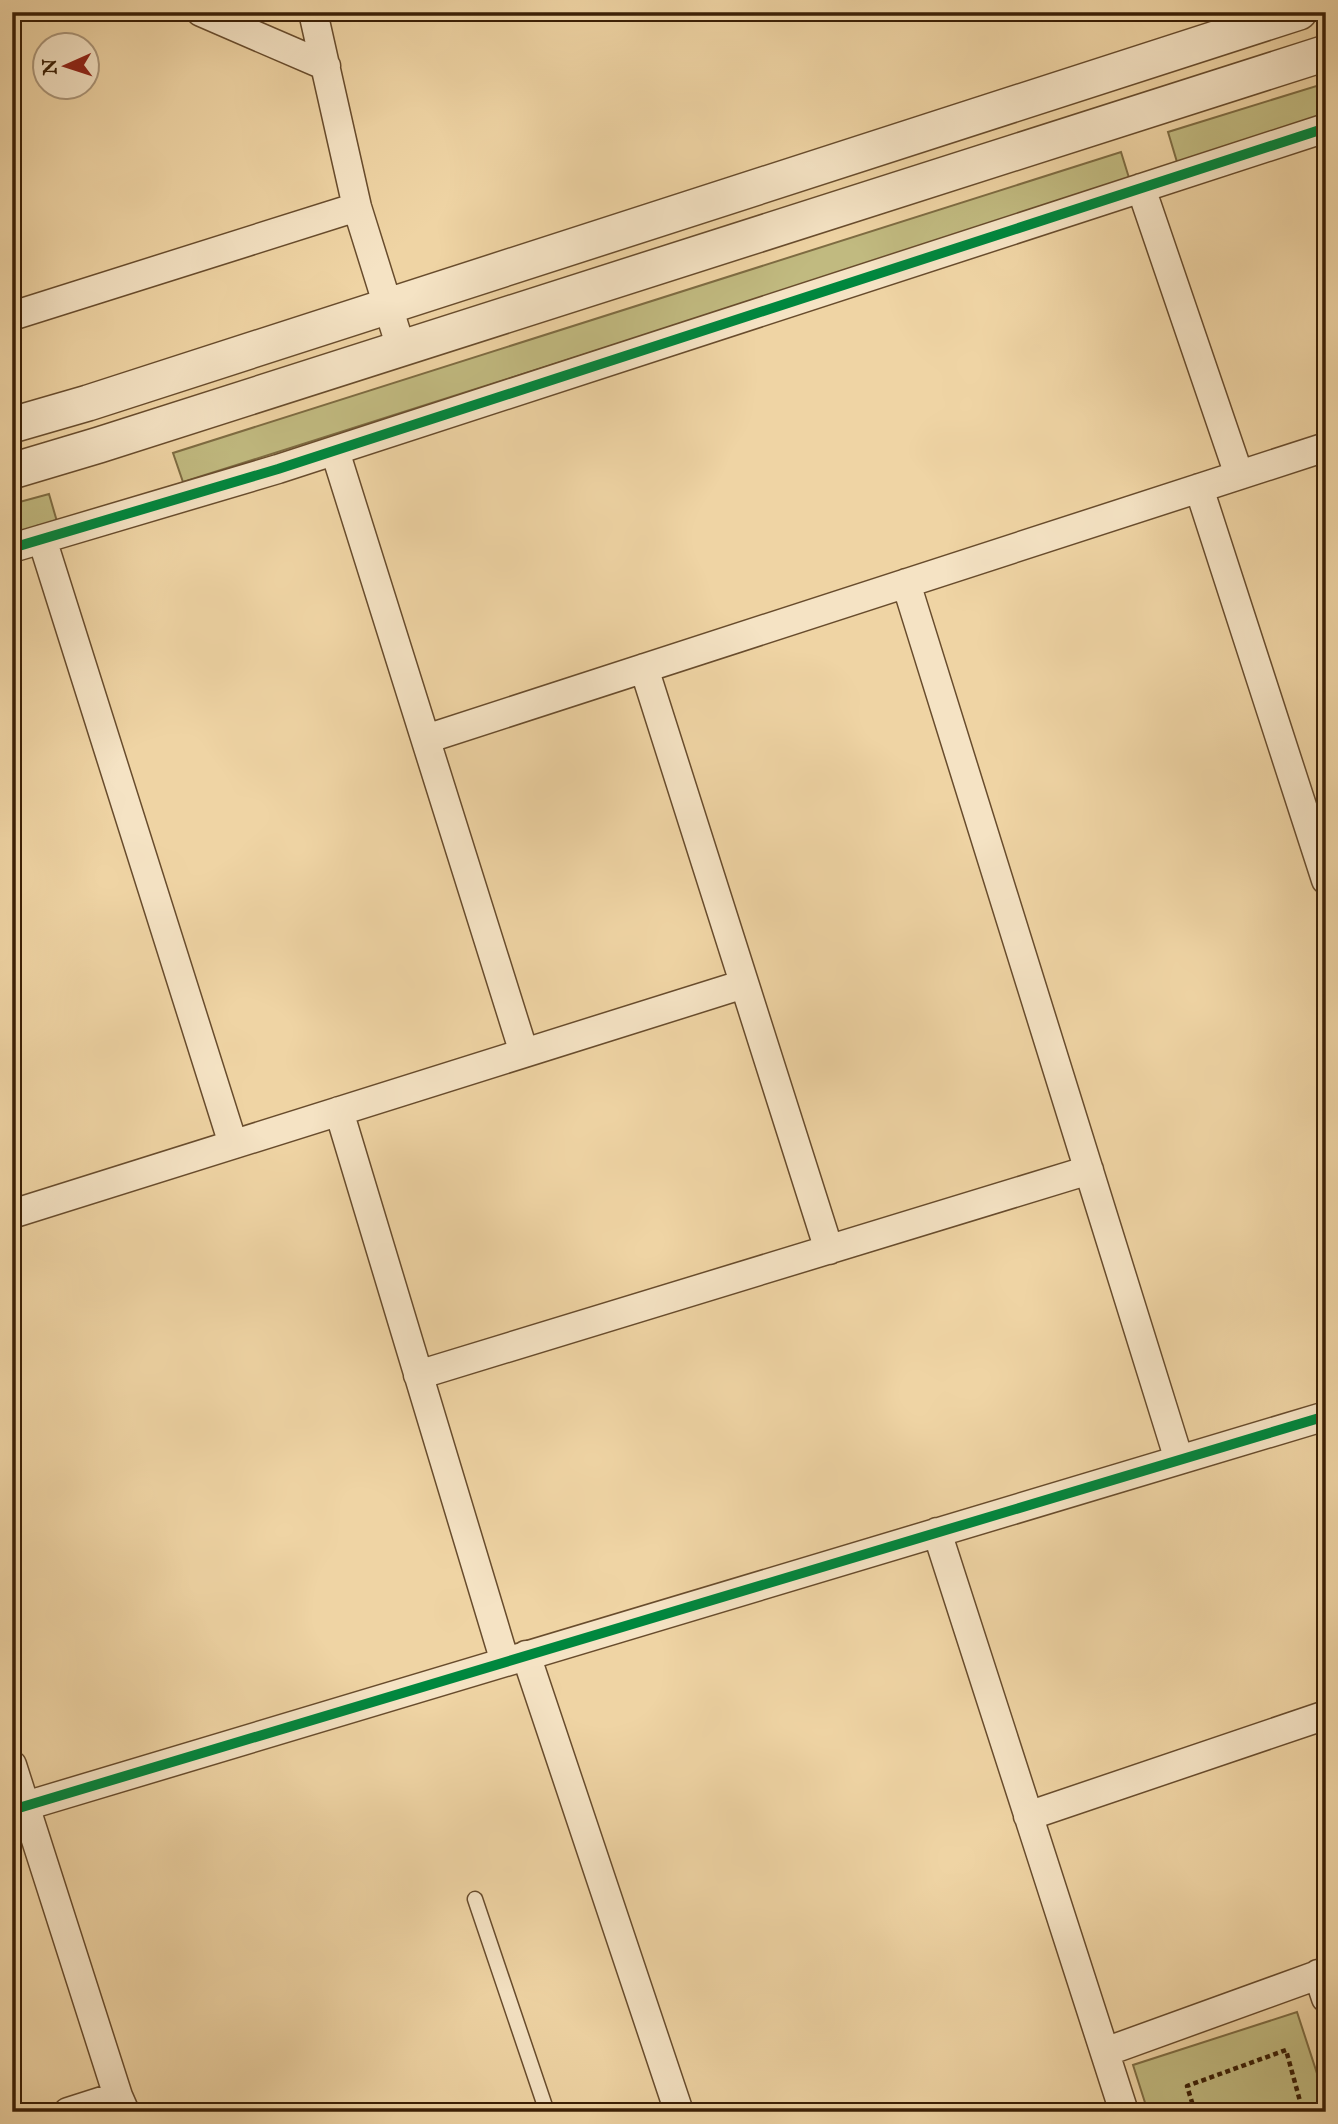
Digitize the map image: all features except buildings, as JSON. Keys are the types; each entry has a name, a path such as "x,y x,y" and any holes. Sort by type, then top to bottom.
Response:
{"street":[{"path":"201,12 326,66"},
{"path":"313,12 357,207 401,348"},
{"path":"12,425 88,403 1299,12"},
{"path":"12,471 1326,53"},
{"path":"12,548 335,451 1326,128"},
{"path":"1142,188 1239,475"},
{"path":"12,316 357,207"},
{"path":"426,739 1326,447"},
{"path":"335,451 524,1053"},
{"path":"1199,488 1318,832 1326,880"},
{"path":"42,539 233,1144"},
{"path":"906,583 1179,1460"},
{"path":"643,668 829,1250"},
{"path":"12,1214 744,984"},
{"path":"339,1111 418,1375 515,1658 679,2112"},
{"path":"418,1375 1089,1170"},
{"path":"19,1808 1326,1416"},
{"path":"937,1532 1124,2112"},
{"path":"1028,1815 1326,1715"},
{"path":"12,1765 19,1808 121,2104 68,2112"},
{"path":"1105,2052 1323,1981"}],"lane":[{"path":"475,1899 547,2112"}],"path":[{"path":"1195,2112 1188,2086 1286,2050 1303,2112"}],"shaded area":[{"path":"1326,83 1326,116 1177,162 1168,132"},
{"path":"1121,152 1130,181 183,482 173,453"},
{"path":"49,494 58,525 12,538 12,504"},
{"path":"1297,2012 1326,2101 1326,2112 1148,2112 1133,2065"}],"cycle path":[{"path":"12,548 278,469 1326,128"},
{"path":"12,1810 1326,1416"}]}
